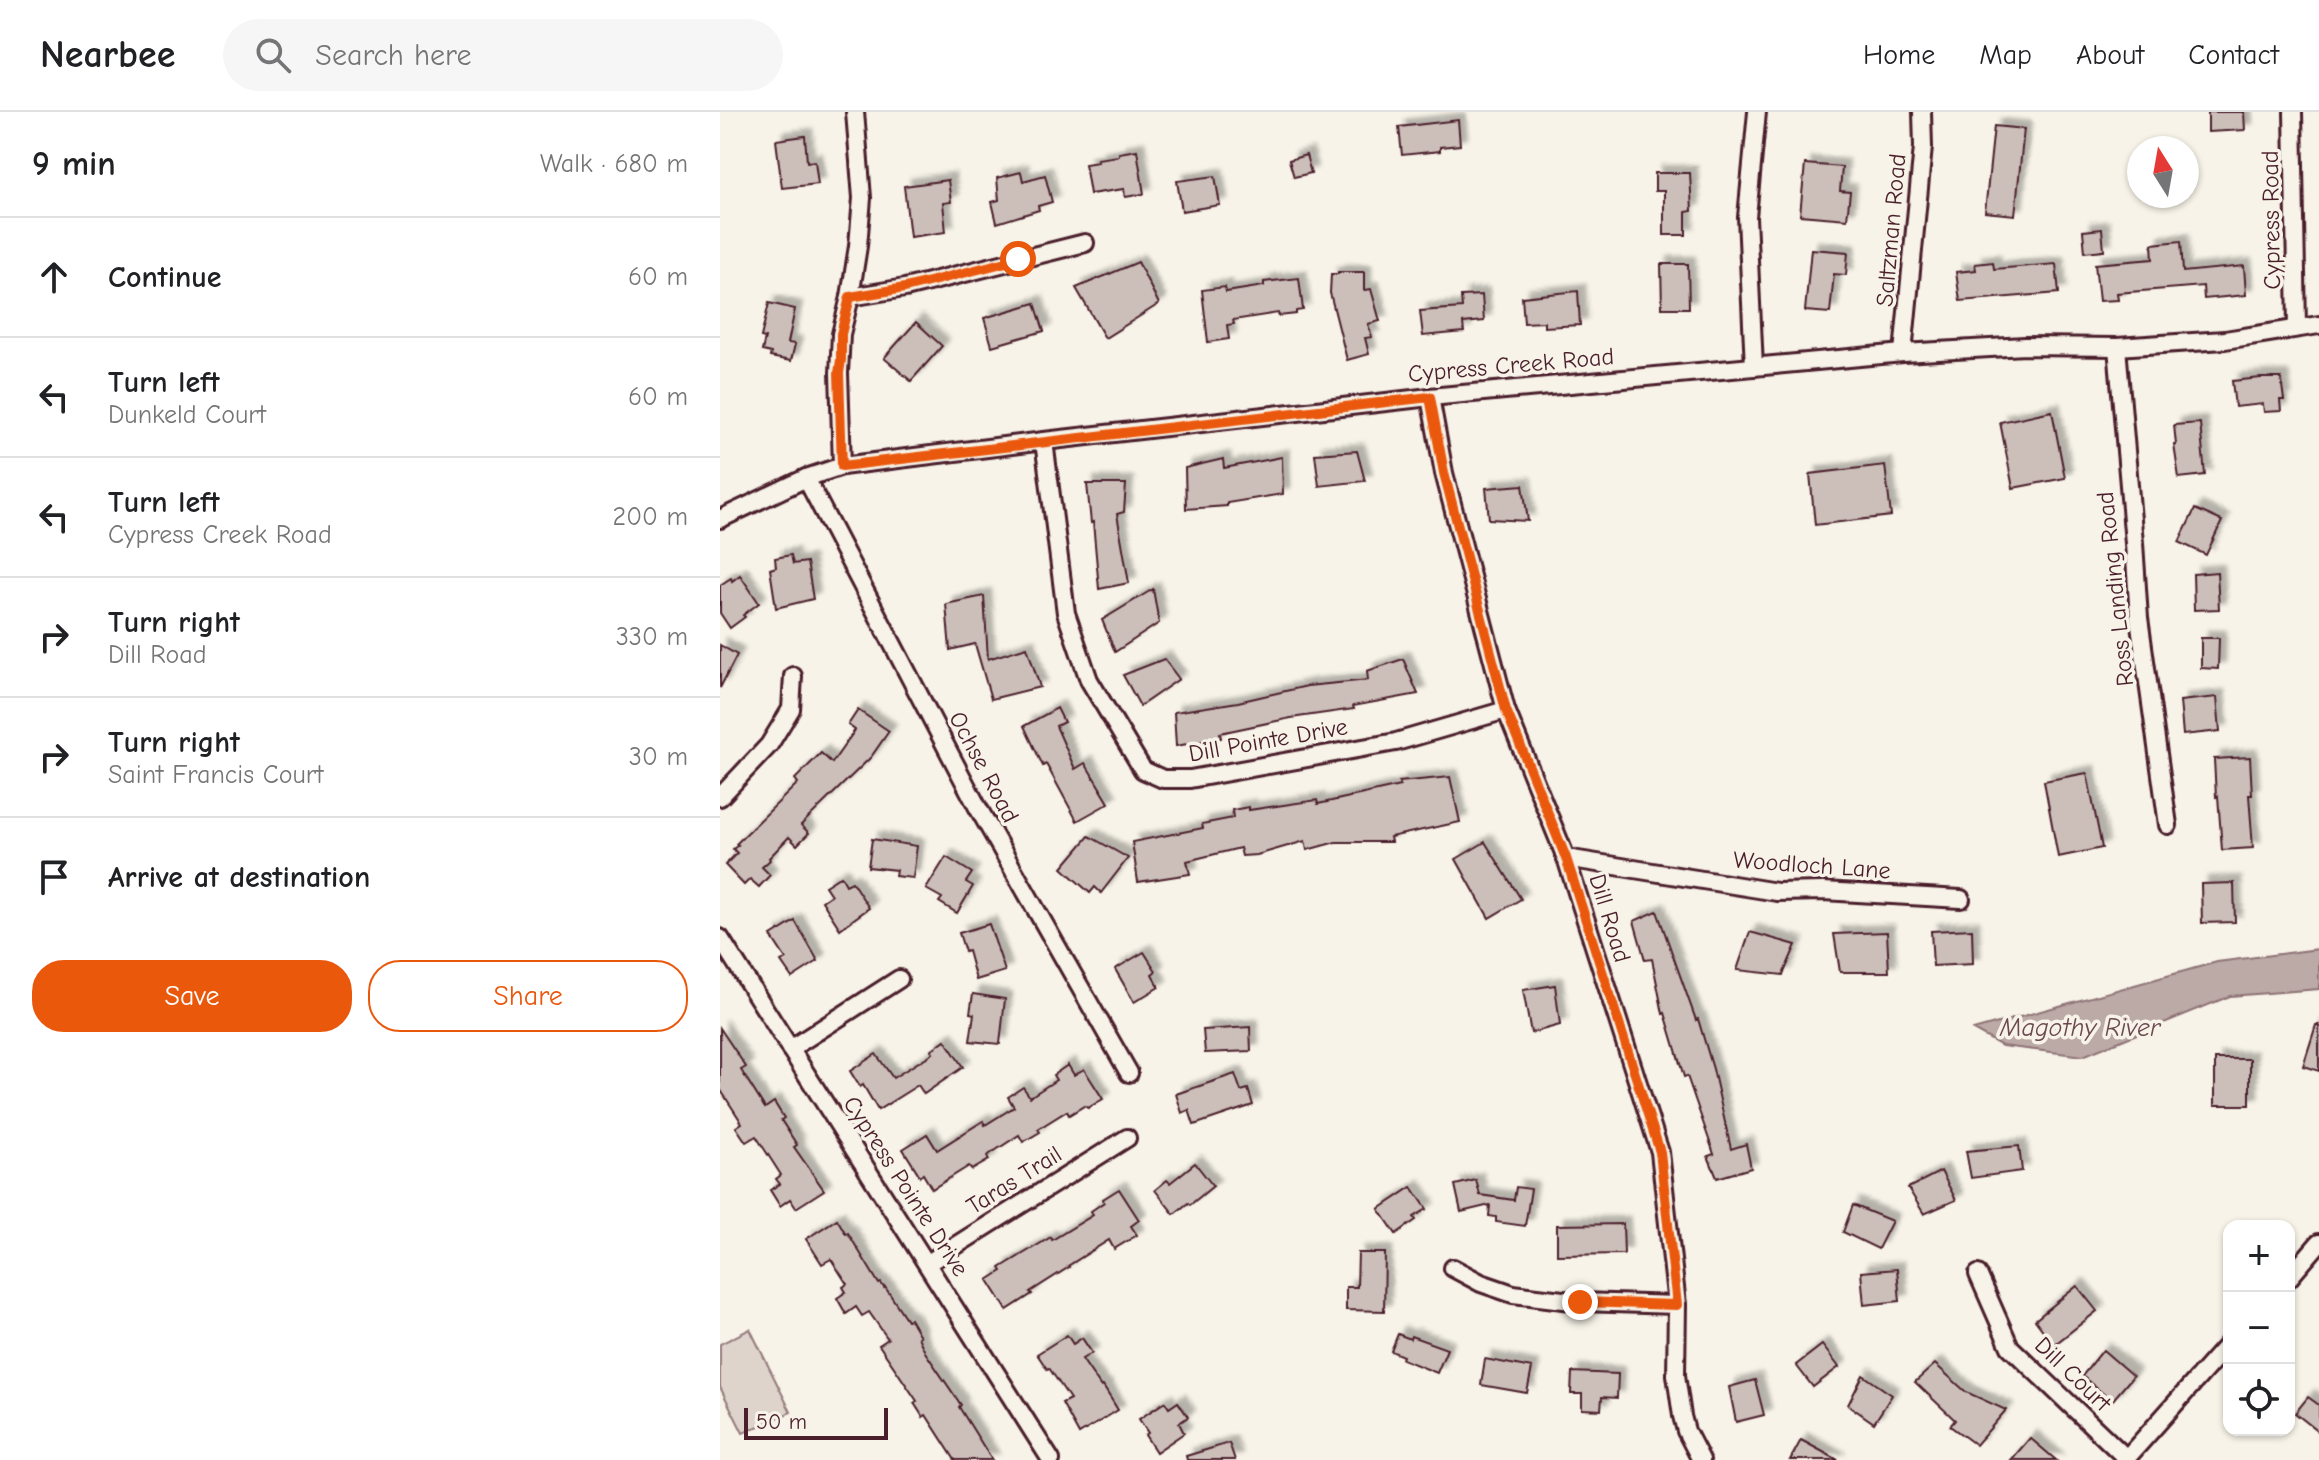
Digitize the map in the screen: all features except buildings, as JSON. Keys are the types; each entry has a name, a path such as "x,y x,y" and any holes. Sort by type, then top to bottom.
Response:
{"street":[{"path":"842,466 841,334 858,246 862,198 855,112"},
{"path":"1754,367 1747,217 1757,112"},
{"name":"Saltzman Road","path":"1903,353 1923,147 1922,112"},
{"name":"Cypress Road","path":"2293,112 2297,327"},
{"path":"850,297 905,288 1085,243"},
{"name":"Cypress Creek Road","path":"720,519 806,478 842,466 1044,441 1430,397 1903,353 2025,346 2117,347 2225,340 2319,325"},
{"name":"Ross Landing Road","path":"2117,347 2139,618 2168,825"},
{"name":"Dill Road","path":"1430,397 1444,473 1506,710 1566,858 1660,1152 1677,1305 1676,1375 1686,1431 1701,1460"},
{"name":"Dill Pointe Drive","path":"1044,441 1066,613 1089,680 1143,770 1163,779 1190,779 1396,742 1506,710"},
{"name":"Ochse Road","path":"806,478 977,806 1129,1073"},
{"path":"720,797 769,745 791,709 793,676"},
{"name":"Woodloch Lane","path":"1566,858 1777,892 1823,891 1961,899"},
{"name":"Cypress Pointe Drive","path":"720,938 1051,1460"},
{"path":"790,1049 899,979"},
{"name":"Taras Trail","path":"928,1263 1127,1138"},
{"path":"2295,1271 2319,1243"},
{"path":"1453,1268 1481,1283 1513,1294 1580,1302 1677,1305"},
{"name":"Dill Court","path":"1978,1274 2010,1347 2126,1459"},
{"path":"2126,1459 2223,1350"}],"shaded area":[{"path":"750,1329 791,1412 743,1433 720,1387 720,1344"}],"water":[{"name":"Magothy River","path":"2319,949 2319,989 2230,996 2083,1056 2002,1046 1973,1030 2217,962"}],"route":[{"path":"1018,259 905,288 850,297 841,334 839,373 842,466 1430,397 1444,473 1506,710 1566,858 1660,1152 1677,1305 1580,1302"}]}
